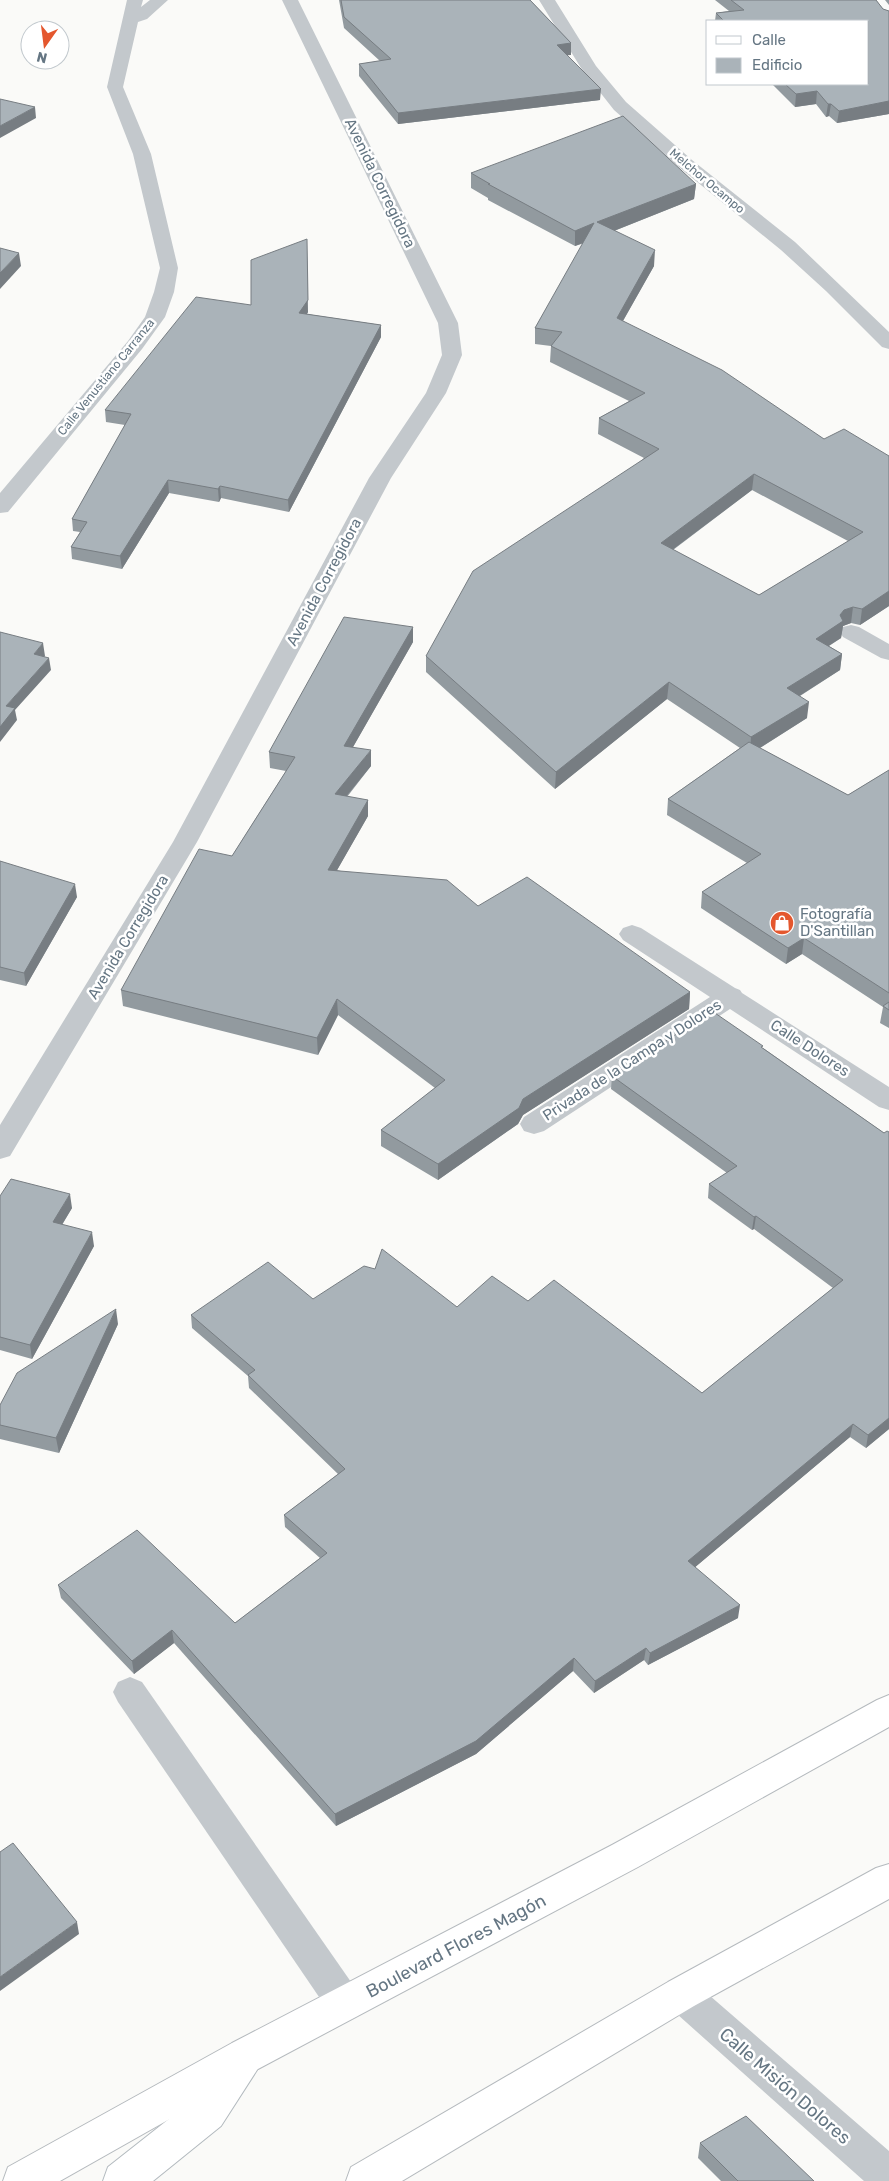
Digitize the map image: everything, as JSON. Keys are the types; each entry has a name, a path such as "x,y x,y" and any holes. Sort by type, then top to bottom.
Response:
{"main road":[{"name":"Boulevard Flores Magón","path":"22,2181 245,2056 625,1856 889,1710"},
{"path":"365,2181 681,1994 889,1880"},
{"path":"122,2181 207,2113 245,2056"}],"street":[{"name":"Calle Venustiano Carranza","path":"0,507 135,345 155,317 164,292 169,268 154,202 140,146 116,87 136,0"},
{"path":"131,19 141,16 160,0"},
{"name":"Avenida Corregidora","path":"0,1149 185,842 380,478 436,393 452,355 448,323 290,0"},
{"name":"Melchor Ocampo","path":"547,0 589,68 620,106 686,164 788,246 833,287 889,343"},
{"path":"851,632 889,653"},
{"name":"Calle Dolores","path":"632,934 731,996 889,1100"},
{"name":"Privada de la Campa y Dolores","path":"534,1124 731,996"},
{"path":"130,1692 345,2004"},
{"name":"Calle Misión Dolores","path":"681,1994 889,2178"}],"building":[{"path":"341,0 530,0 571,43 557,45 601,89 398,113 359,64 391,59 344,17"},
{"path":"731,0 876,0 883,9 889,11 889,101 839,111 831,104 828,104 817,91 796,94 786,85 869,85 869,20 723,20 716,13 744,10"},
{"path":"0,99 35,107 0,126"},
{"path":"623,116 696,184 597,222 655,250 617,318 722,370 824,439 844,429 889,456 889,591 862,609 853,607 844,610 840,615 843,621 816,639 842,654 787,688 809,702 751,737 669,682 556,772 426,656 473,571 659,449 599,418 645,393 551,346 562,332 535,328 594,223 575,231 471,173","holes":["754,474 863,532 759,595 661,543"]},
{"path":"307,239 308,300 299,313 381,325 288,500 220,486 218,489 168,480 120,556 71,547 87,522 72,519 131,414 105,410 196,297 251,305 251,260"},
{"path":"0,248 19,253 0,273"},
{"path":"344,617 413,627 344,746 371,750 335,794 368,800 328,870 447,880 478,906 527,877 690,992 523,1099 519,1108 438,1164 381,1130 445,1080 337,999 317,1038 121,990 199,849 232,856 295,757 269,752"},
{"path":"0,632 43,643 34,654 49,658 6,706 15,708 0,727"},
{"path":"749,742 848,795 889,770 889,993 804,938 788,948 702,892 761,854 668,799"},
{"path":"0,861 75,884 24,973 0,967"},
{"path":"889,1002 889,1010 883,1006"},
{"path":"712,1011 884,1133 889,1132 889,1418 868,1435 853,1424 688,1561 740,1605 650,1653 646,1648 595,1681 574,1658 476,1741 335,1814 172,1630 132,1661 58,1585 137,1530 235,1623 327,1553 284,1515 345,1469 248,1375 255,1370 191,1315 268,1262 313,1299 364,1266 375,1269 382,1249 457,1307 492,1276 528,1301 554,1280 702,1393 843,1280 709,1184 737,1166 612,1076"},
{"path":"11,1179 70,1194 53,1222 92,1232 30,1345 0,1337 0,1196"},
{"path":"116,1309 56,1438 0,1425 0,1405 17,1373"},
{"path":"13,1843 77,1922 0,1977 0,1852"},
{"path":"746,2116 814,2181 738,2181 700,2143"}],"place":[{"name":"Fotografía D'Santillan","path":"782,923"}]}
